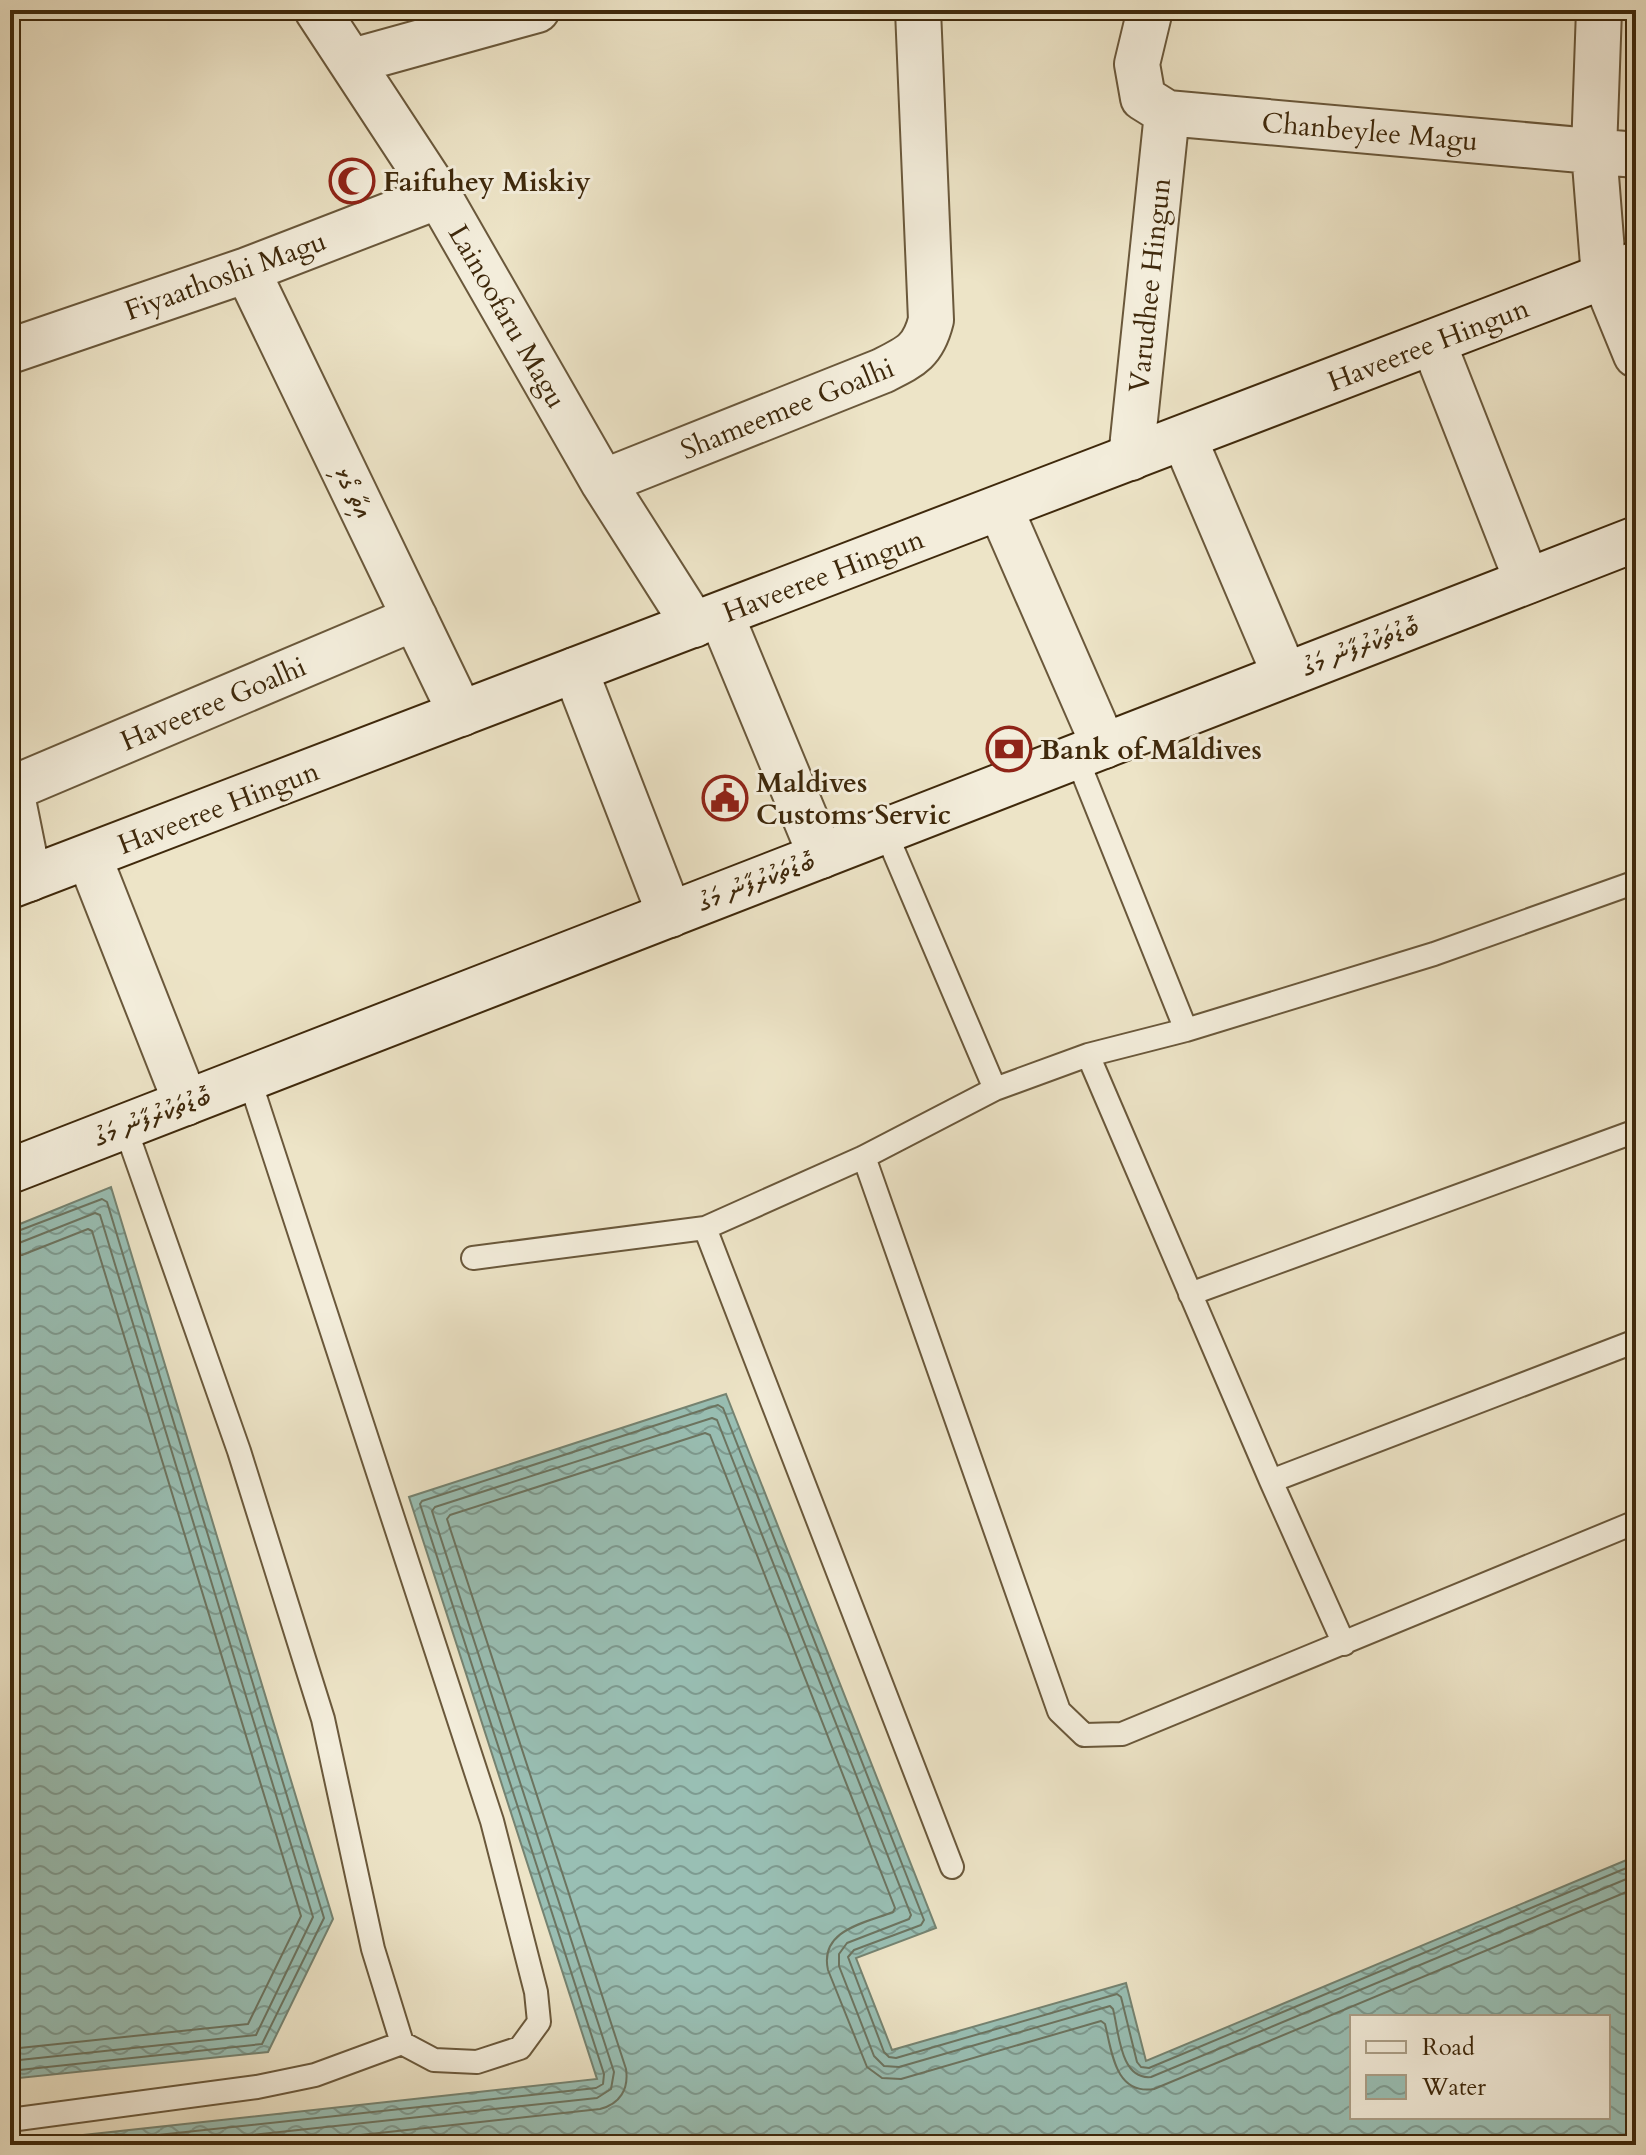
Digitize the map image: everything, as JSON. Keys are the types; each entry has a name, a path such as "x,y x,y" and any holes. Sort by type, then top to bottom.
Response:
{"street":[{"name":"Lainoofaru Magu","path":"317,10 439,196 603,482 707,620 821,856"},
{"path":"353,61 537,10"},
{"name":"Shameemee Goalhi","path":"603,482 882,371 912,357 926,338 931,320 918,10"},
{"path":"1150,10 1137,64 1143,98 1167,113"},
{"path":"1599,10 1615,153 1620,270 1636,355"},
{"name":"Chanbeylee Magu","path":"1167,113 1615,153"},
{"name":"Varudhee Hingun","path":"1131,458 1167,113"},
{"name":"Fiyaathoshi Magu","path":"10,351 247,270 439,196"},
{"name":"އިތާ ގޯޅި","path":"247,270 461,714"},
{"name":"Haveeree Hingun","path":"19,883 1620,270"},
{"path":"1433,342 1527,581"},
{"path":"1184,438 1285,675"},
{"path":"1000,508 1090,751"},
{"name":"ބޮޑުތަކުރުފާނު މަގު","path":"10,1171 1636,539"},
{"name":"Haveeree Goalhi","path":"10,787 415,618"},
{"path":"575,670 670,915"},
{"path":"10,787 19,883"},
{"path":"89,857 186,1103"}],"lane":[{"path":"1090,751 1186,1030"},
{"path":"885,831 995,1089"},
{"path":"473,1258 705,1228 864,1157 995,1089 1088,1055 1186,1030 1434,954 1636,882"},
{"path":"1088,1055 1344,1644"},
{"path":"125,1127 239,1451 323,1719 373,1949 402,2043 434,2060 449,2061 477,2062 520,2048 539,2022 536,1992 492,1821 249,1078"},
{"path":"1190,1294 1636,1131"},
{"path":"864,1157 1059,1711 1084,1735 1122,1734 1636,1522"},
{"path":"705,1228 952,1867"},
{"path":"1271,1481 1636,1341"},
{"path":"10,2120 257,2087 315,2075 402,2043"}],"water":[{"path":"111,1187 333,1919 268,2052 10,2079 10,1228"},
{"path":"726,1394 936,1928 856,1958 892,2050 1126,1983 1146,2061 1636,1856 1636,2145 10,2145 597,2079 409,1497"}],"place":[{"name":"Faifuhey Miskiy","path":"352,181"},
{"name":"Bank of Maldives","path":"1009,749"},
{"name":"Maldives Customs Servic","path":"725,798"}]}
